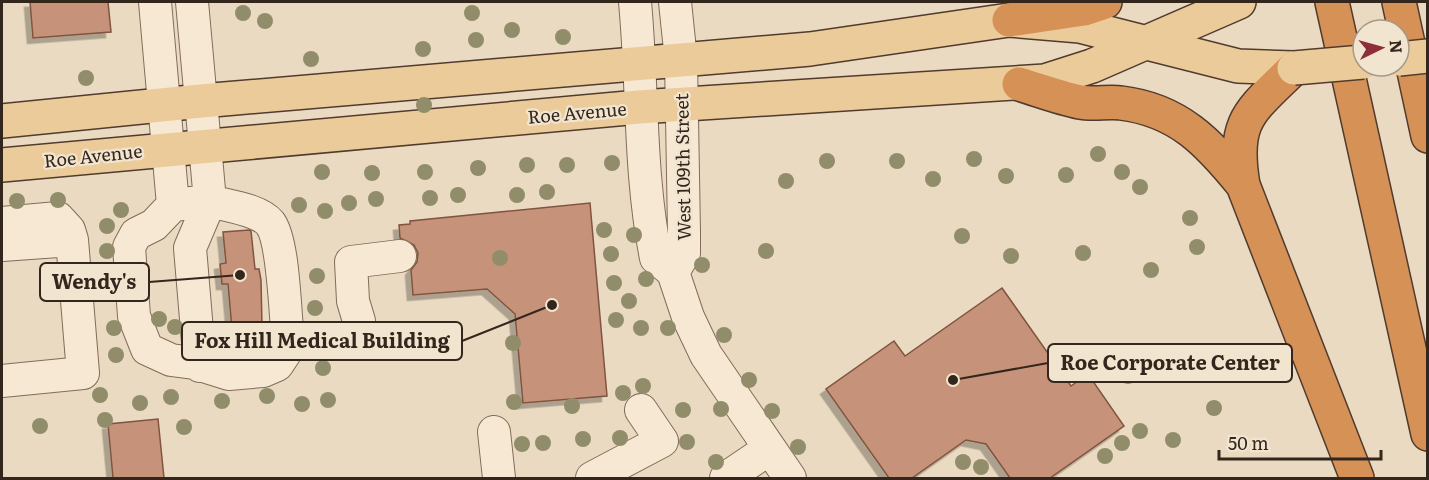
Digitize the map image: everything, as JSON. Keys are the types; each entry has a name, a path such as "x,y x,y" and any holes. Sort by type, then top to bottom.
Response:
{"highway":[{"path":"1009,20 1084,9 1105,2"},
{"path":"1332,2 1428,434"},
{"path":"1399,2 1428,136"},
{"path":"1294,68 1255,107 1246,121 1239,137 1238,158 1242,185 1357,478"},
{"path":"1019,84 1082,103 1121,103 1150,109 1173,118 1212,147 1242,185"}],"main road":[{"name":"Roe Avenue","path":"2,165 204,144 639,107 1045,81 1092,66 1239,2"},
{"path":"2,121 201,100 810,49 1009,20 1080,26 1238,66 1294,68 1351,63"},
{"path":"1411,58 1428,56"}],"street":[{"path":"155,2 173,205"},
{"path":"192,2 210,201 190,248 200,363"},
{"name":"West 109th Street","path":"635,2 641,63 639,107 648,222 656,258 674,272 688,317 706,355 790,478"},
{"name":"West 109th Street","path":"674,272 684,254 681,60 675,2"},
{"path":"210,201 253,213 270,223 278,240 288,341 285,354 277,365 263,372 229,375 200,363 158,355 147,349 134,316 129,247 136,234 154,225 173,205 210,201"},
{"path":"2,223 58,218 64,222 72,240 83,373 2,381"},
{"path":"2,245 72,240"},
{"path":"359,321 352,301 351,262 400,256"},
{"path":"592,478 662,441 641,410"},
{"path":"494,432 499,478"},
{"path":"726,478 770,449"}],"building":[{"path":"30,2 108,2 111,32 33,38"},
{"path":"590,203 607,396 523,403 515,314 487,289 413,295 411,270 417,262 418,253 414,245 400,238 399,225 410,224 410,221"},
{"path":"251,231 255,269 259,269 261,280 262,326 232,329 228,284 222,284 220,264 226,263 223,232"},
{"path":"1002,288 1071,386 1088,374 1124,426 1050,478 1010,478 986,444 966,440 912,478 889,478 826,389 894,341 905,356"},
{"path":"158,419 164,478 113,478 108,424"}],"place":[{"name":"Wendy's","path":"240,275"},
{"name":"Fox Hill Medical Building","path":"552,305"},
{"name":"Roe Corporate Center","path":"953,380"}]}
